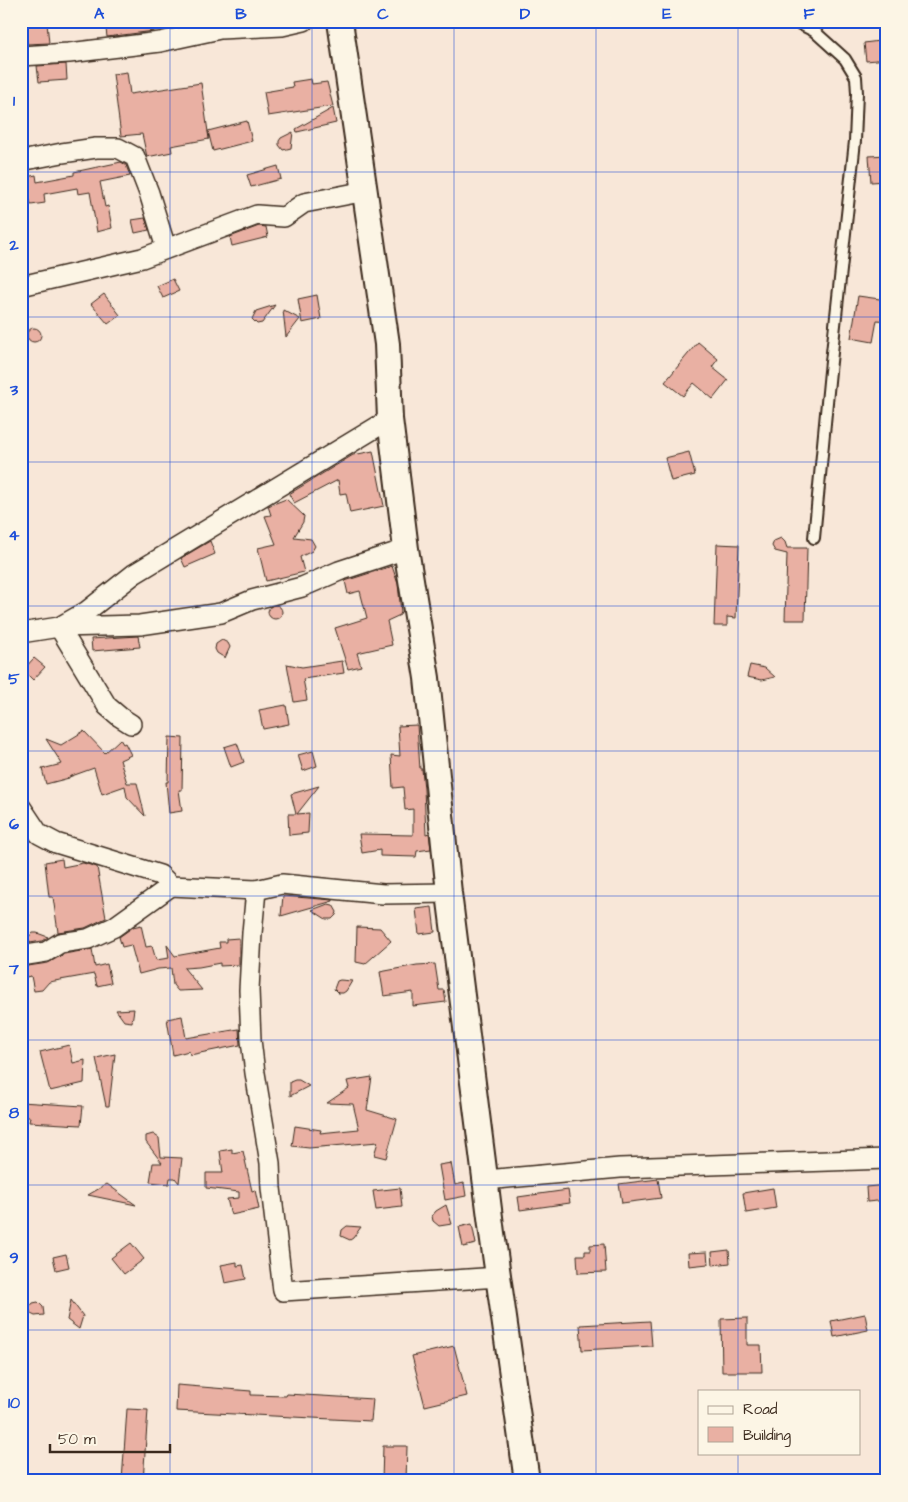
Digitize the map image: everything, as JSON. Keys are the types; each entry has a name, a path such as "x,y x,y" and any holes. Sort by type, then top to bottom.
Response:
{"street":[{"path":"21,56 69,53 160,42 220,29 282,26 304,21"},
{"path":"340,21 387,344 390,418 406,549 427,678 449,893 527,1481"},
{"path":"21,161 96,148 118,148 135,157 166,248"},
{"path":"21,286 142,258 257,215 284,217 304,202 366,191"},
{"path":"59,627 87,611 134,574 390,418"},
{"path":"21,633 59,627 140,625 220,613 252,600 302,586 339,571 406,549"},
{"path":"59,627 107,706 131,724"},
{"path":"21,807 39,834 56,843 160,875 171,886"},
{"path":"21,956 46,952 60,943 88,939 114,927 171,886 256,890 282,884 383,894 449,893"},
{"path":"256,890 249,990 251,1040 270,1163 271,1188 283,1291 499,1276"},
{"path":"486,1180 620,1168 887,1159"}],"lane":[{"path":"794,21 814,31 845,59 856,78 857,92 855,141 814,538"}],"building":[{"path":"25,21 47,23 49,43 27,44"},
{"path":"105,21 152,21 154,31 107,37"},
{"path":"887,40 887,59 866,61 864,43"},
{"path":"66,64 67,80 39,82 37,66"},
{"path":"127,72 130,94 201,83 209,139 171,146 172,152 147,157 142,134 121,136 113,74"},
{"path":"311,79 312,84 327,82 333,106 268,116 264,92 293,87 292,82"},
{"path":"333,108 336,123 297,132 296,129"},
{"path":"247,121 252,141 213,151 208,131"},
{"path":"293,132 291,148 283,150 279,145 279,141"},
{"path":"887,155 887,181 871,182 869,156"},
{"path":"121,162 126,165 130,176 100,182 105,207 108,206 112,228 97,232 90,192 78,194 77,188 44,194 45,203 31,205 29,197 21,199 21,178 36,175 37,182 74,175 74,172"},
{"path":"278,166 281,179 251,187 247,175"},
{"path":"145,218 149,230 135,233 132,220"},
{"path":"259,226 266,227 268,237 232,246 230,237"},
{"path":"173,279 179,291 163,298 157,286"},
{"path":"104,294 120,315 108,324 91,304"},
{"path":"317,295 321,319 302,323 298,299"},
{"path":"858,296 887,300 887,321 877,320 873,342 851,338"},
{"path":"275,305 262,323 257,324 252,319 256,311"},
{"path":"283,310 300,319 286,337"},
{"path":"34,328 39,330 41,335 39,340 34,342 29,340 27,335 29,330"},
{"path":"698,342 718,359 712,367 728,380 713,399 694,383 683,396 665,382"},
{"path":"373,451 384,506 350,513 346,493 340,494 338,480 294,503 289,494 353,455"},
{"path":"689,452 695,475 671,481 665,458"},
{"path":"286,499 304,516 303,522 294,537 311,539 315,546 312,551 300,557 304,572 266,581 258,548 276,544 265,516 271,515 268,506"},
{"path":"781,538 787,548 807,548 805,620 785,620 787,554 775,551 772,546 774,541"},
{"path":"210,541 215,554 185,567 181,558"},
{"path":"717,544 739,545 736,618 727,617 727,626 714,626"},
{"path":"392,566 398,584 401,612 400,615 387,621 392,645 357,653 361,666 348,669 335,628 367,618 360,591 348,594 345,581"},
{"path":"275,605 280,607 282,612 280,617 275,619 270,617 268,612 270,607"},
{"path":"138,636 140,647 92,651 91,639"},
{"path":"222,640 228,643 230,647 225,658 217,653 215,649 216,644"},
{"path":"34,658 45,667 33,680 23,670"},
{"path":"342,661 344,673 303,679 307,700 294,702 287,664 302,667"},
{"path":"750,665 765,668 775,677 762,680 747,677"},
{"path":"286,705 289,724 263,729 259,710"},
{"path":"417,725 420,769 422,769 424,789 426,834 429,833 431,849 417,851 416,857 380,856 380,850 362,853 359,834 413,835 413,809 405,810 403,787 393,788 391,755 400,756 398,726"},
{"path":"84,731 105,753 120,739 123,744 125,743 131,755 120,760 127,783 137,783 145,816 127,797 125,786 102,794 94,768 69,778 46,784 42,769 62,764 46,739 61,745"},
{"path":"169,737 183,738 182,790 179,790 182,811 169,813 166,782 168,782"},
{"path":"237,743 244,762 231,767 224,747"},
{"path":"313,751 317,766 303,771 298,755"},
{"path":"319,786 297,814 309,813 308,833 289,835 288,814 296,814 291,794"},
{"path":"62,859 63,867 83,863 97,867 106,918 85,928 58,932 53,897 49,897 45,862"},
{"path":"283,896 333,900 333,901 281,916"},
{"path":"328,904 333,905 337,912 332,919 326,919 312,910"},
{"path":"432,907 435,932 419,934 416,909"},
{"path":"141,925 146,947 152,946 156,960 169,958 167,945 175,956 220,948 219,942 226,942 226,939 239,938 239,965 220,966 220,963 184,968 202,990 178,991 173,985 171,968 139,974 131,945 122,947 119,937 133,927"},
{"path":"357,927 380,928 391,941 365,964 356,962"},
{"path":"33,933 48,937 42,941 30,943 28,937"},
{"path":"92,949 95,967 107,964 111,983 97,986 94,974 49,982 42,990 34,991 31,976 21,978 21,967 48,963 64,954"},
{"path":"435,964 439,990 444,990 446,1002 413,1006 413,992 384,996 380,972 417,965"},
{"path":"337,981 352,981 343,993 338,993 334,989"},
{"path":"134,1009 132,1022 124,1021 116,1010"},
{"path":"182,1016 186,1038 239,1029 240,1045 190,1055 189,1051 173,1055 167,1019"},
{"path":"69,1045 73,1063 85,1060 84,1083 50,1091 40,1052"},
{"path":"115,1054 109,1106 106,1106 96,1058"},
{"path":"372,1077 367,1110 397,1119 386,1158 374,1155 378,1142 309,1148 292,1146 295,1126 321,1130 320,1133 359,1129 353,1104 327,1103 349,1088 347,1081"},
{"path":"299,1080 309,1086 290,1096 290,1082"},
{"path":"21,1102 83,1106 81,1125 29,1122 30,1117 21,1117"},
{"path":"153,1134 159,1138 161,1157 182,1158 179,1183 175,1178 170,1178 169,1184 150,1182 153,1163 162,1163 146,1142 146,1136"},
{"path":"232,1149 232,1153 243,1151 252,1191 255,1190 259,1209 231,1215 227,1199 239,1198 239,1192 206,1188 206,1173 223,1173 220,1151"},
{"path":"451,1163 455,1185 464,1183 466,1196 445,1200 439,1165"},
{"path":"658,1179 661,1198 622,1203 619,1184"},
{"path":"107,1184 136,1205 88,1195"},
{"path":"887,1185 887,1200 867,1202 866,1187"},
{"path":"400,1188 402,1207 376,1210 373,1191"},
{"path":"773,1188 776,1208 746,1213 743,1193"},
{"path":"568,1190 570,1203 520,1210 518,1197"},
{"path":"446,1205 452,1224 439,1226 433,1221 432,1216"},
{"path":"472,1224 476,1244 463,1247 459,1227"},
{"path":"347,1226 361,1227 350,1240 341,1236 342,1230"},
{"path":"131,1243 144,1259 124,1274 111,1258"},
{"path":"604,1244 606,1272 578,1273 577,1255 585,1255 585,1251 590,1251 590,1245"},
{"path":"729,1250 730,1263 713,1265 712,1252"},
{"path":"707,1252 708,1264 689,1266 688,1253"},
{"path":"66,1254 69,1267 56,1270 53,1257"},
{"path":"237,1262 237,1266 243,1265 246,1279 225,1283 221,1265"},
{"path":"71,1300 83,1316 79,1329 67,1320"},
{"path":"38,1302 43,1307 44,1315 35,1316 31,1314 29,1308 33,1303"},
{"path":"865,1314 868,1330 834,1337 831,1321"},
{"path":"747,1318 747,1345 761,1345 762,1372 722,1372 721,1319"},
{"path":"650,1321 652,1346 582,1350 580,1325"},
{"path":"454,1346 467,1396 425,1406 412,1356"},
{"path":"177,1385 251,1391 251,1395 286,1396 287,1394 373,1399 371,1421 176,1411"},
{"path":"127,1409 148,1410 143,1481 122,1481"},
{"path":"383,1446 407,1446 406,1481 382,1481"}]}
